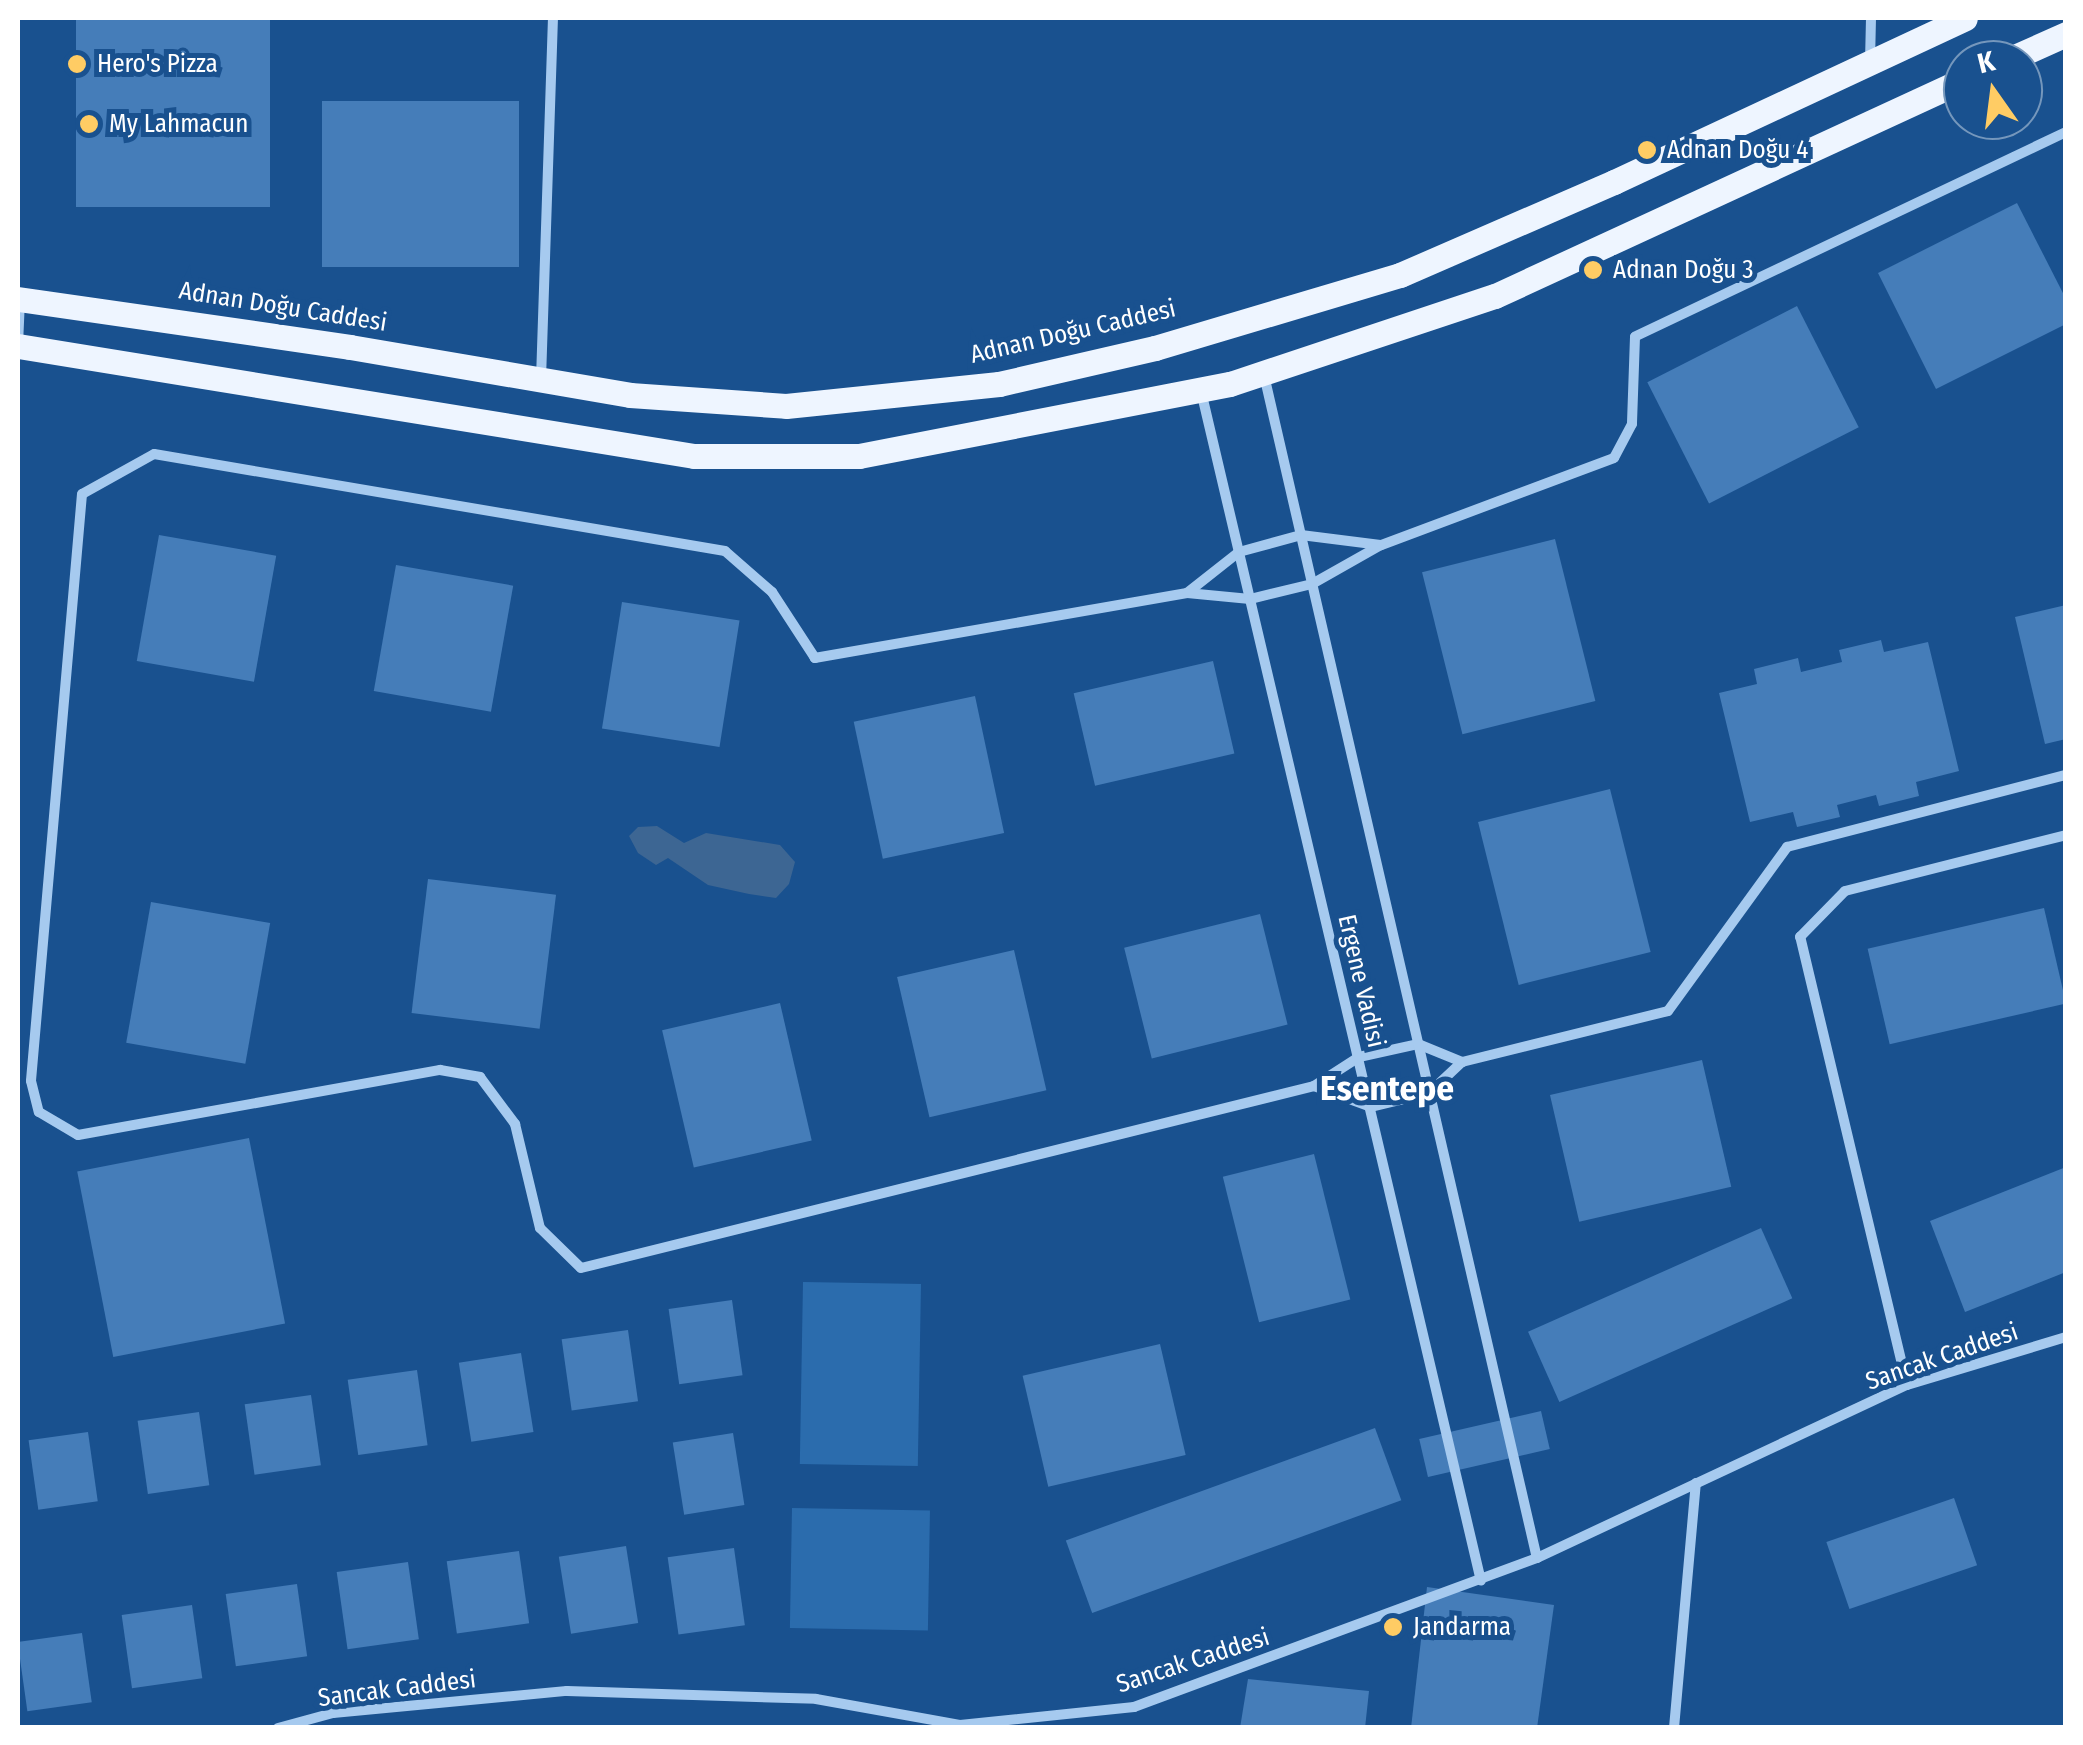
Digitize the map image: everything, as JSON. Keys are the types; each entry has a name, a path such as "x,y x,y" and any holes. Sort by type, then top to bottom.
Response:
{"main road":[{"name":"Adnan Doğu Caddesi","path":"19,299 630,394 786,406 999,384 1155,348 1400,275 1965,18"},
{"path":"2043,44 2066,34"},
{"path":"18,346 694,456 859,456 1200,390 1264,373 1495,296 1943,89"}],"street":[{"path":"540,380 553,18"},
{"path":"1870,64 1871,18"},
{"path":"1462,1062 1418,1044 1359,1057 1314,1086 580,1268 540,1228 515,1124 480,1077 440,1070 78,1135 38,1112 31,1081 82,494 154,454 725,550 772,592 815,658 1187,593 1250,600 1312,584 1381,545 1614,458 1632,424 1636,337 2066,132"},
{"path":"18,346 19,299"},
{"name":"Ergene Vadisi","path":"1264,373 1537,1558"},
{"name":"Ergene Vadisi","path":"1200,390 1481,1581"},
{"path":"1187,593 1239,552 1301,535 1381,545"},
{"path":"1314,1086 1370,1107 1429,1093 1462,1062 1668,1011 1786,846 2066,774"},
{"path":"1907,1386 1800,938 1845,890 2066,835"},
{"name":"Sancak Caddesi","path":"278,1728 333,1713 567,1691 816,1698 924,1723 960,1726 1134,1707 1537,1558 1907,1386 2066,1337"},
{"path":"1674,1728 1696,1483"}],"shaded area":[{"path":"657,826 684,843 706,833 780,845 795,862 789,884 776,898 708,885 668,858 656,865 638,853 629,836 638,827"},
{"path":"803,1282 921,1284 918,1466 800,1464"},
{"path":"792,1508 930,1510 928,1630 790,1628"}],"building":[{"path":"76,18 270,18 270,207 76,207"},
{"path":"322,101 519,101 519,267 322,267"},
{"path":"2017,203 2066,299 2066,324 1936,389 1878,273"},
{"path":"1797,306 1859,427 1709,503 1647,382"},
{"path":"159,535 276,556 254,682 137,661"},
{"path":"1555,539 1595,701 1462,734 1422,572"},
{"path":"396,565 513,586 491,712 374,691"},
{"path":"622,602 740,621 720,747 602,728"},
{"path":"2066,605 2066,739 2045,744 2015,617"},
{"path":"1881,640 1884,652 1928,642 1959,771 1916,782 1919,796 1879,806 1876,795 1837,805 1840,817 1797,827 1793,812 1750,822 1719,693 1757,684 1754,669 1798,658 1801,672 1842,662 1839,650"},
{"path":"1213,661 1234,754 1095,786 1074,693"},
{"path":"975,696 1004,833 883,859 854,722"},
{"path":"1610,789 1651,952 1519,985 1478,822"},
{"path":"428,879 556,895 540,1029 412,1013"},
{"path":"151,902 270,923 245,1064 126,1043"},
{"path":"2044,908 2066,1003 1890,1044 1868,949"},
{"path":"1260,914 1288,1025 1152,1058 1124,948"},
{"path":"1014,950 1046,1090 929,1117 897,977"},
{"path":"780,1003 812,1140 694,1168 662,1030"},
{"path":"1702,1060 1731,1187 1579,1222 1550,1095"},
{"path":"249,1138 285,1324 113,1357 77,1171"},
{"path":"1314,1154 1350,1300 1259,1322 1223,1177"},
{"path":"2066,1167 2066,1272 1965,1312 1930,1221"},
{"path":"1761,1228 1792,1298 1559,1402 1528,1332"},
{"path":"732,1300 743,1375 679,1384 669,1309"},
{"path":"628,1330 638,1401 572,1411 562,1339"},
{"path":"1160,1344 1186,1455 1048,1487 1023,1376"},
{"path":"521,1353 534,1432 471,1442 459,1363"},
{"path":"417,1370 428,1445 358,1455 348,1380"},
{"path":"311,1395 321,1465 255,1475 245,1404"},
{"path":"1541,1411 1550,1449 1428,1477 1419,1439"},
{"path":"199,1412 209,1485 148,1494 138,1421"},
{"path":"1375,1428 1401,1500 1092,1613 1066,1541"},
{"path":"88,1432 98,1501 38,1510 29,1440"},
{"path":"733,1433 744,1505 684,1515 673,1443"},
{"path":"1954,1498 1977,1565 1849,1609 1826,1542"},
{"path":"626,1546 638,1623 571,1634 559,1557"},
{"path":"734,1548 745,1625 679,1635 668,1557"},
{"path":"519,1551 529,1623 457,1633 447,1561"},
{"path":"408,1562 419,1639 348,1649 337,1572"},
{"path":"297,1584 307,1656 236,1666 226,1594"},
{"path":"1427,1587 1554,1605 1537,1728 1411,1728"},
{"path":"192,1605 202,1678 132,1688 122,1615"},
{"path":"82,1633 92,1702 27,1711 18,1642"},
{"path":"1248,1679 1369,1691 1365,1728 1240,1728"}],"place":[{"name":"Hero's Pizza","path":"77,64"},
{"name":"My Lahmacun","path":"89,124"},
{"name":"Adnan Doğu 4","path":"1647,150"},
{"name":"Adnan Doğu 3","path":"1593,270"},
{"name":"Jandarma","path":"1393,1627"}],"district":[{"name":"Esentepe","path":"1387,1088"}]}
